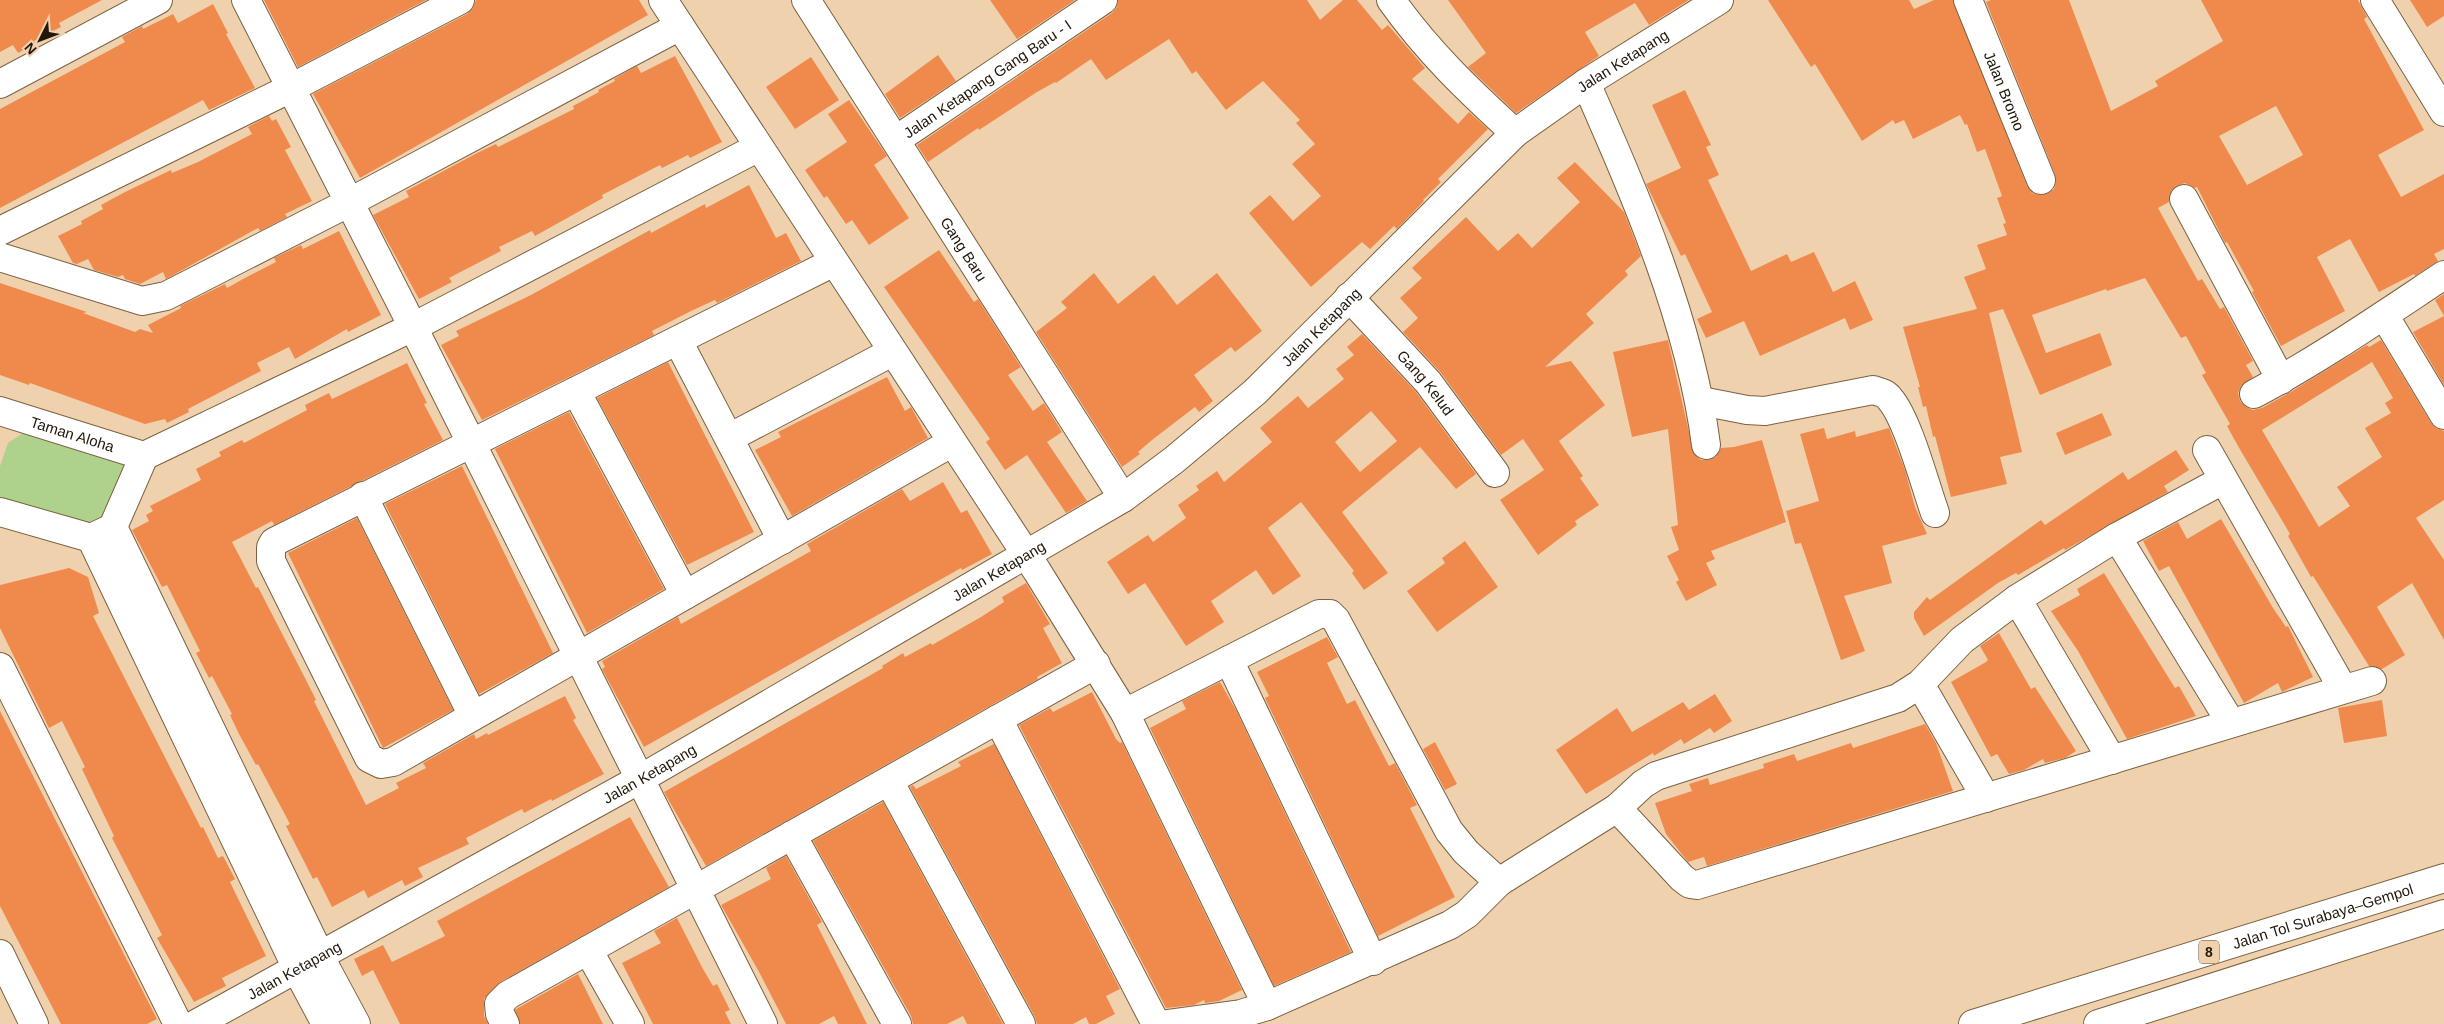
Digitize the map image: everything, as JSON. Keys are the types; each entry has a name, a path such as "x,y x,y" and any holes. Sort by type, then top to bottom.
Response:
{"main road":[{"path":"0,84 158,0"},
{"path":"246,0 350,202 763,1024"},
{"path":"0,231 291,88 460,0"},
{"path":"663,0 1096,664 1125,713 1267,1006"},
{"name":"Gang Baru","path":"806,0 1123,498"},
{"name":"Jalan Ketapang Gang Baru - I","path":"896,140 1103,0"},
{"path":"1391,0 1416,36 1452,75 1515,133"},
{"name":"Jalan Ketapang","path":"196,1024 640,779 1123,498 1174,460 1255,392 1515,133 1586,83 1719,0"},
{"name":"Jalan Bromo","path":"1968,0 2041,180"},
{"path":"2375,0 2444,112"},
{"path":"0,257 142,301 166,296 350,202 680,26"},
{"path":"1586,83 1619,158 1663,273 1701,401 1706,445"},
{"path":"102,533 144,456 413,327 759,147"},
{"path":"2184,199 2281,380"},
{"path":"834,262 274,542 270,554 271,561 369,758 375,762 386,764 951,443"},
{"path":"2254,394 2281,380 2384,315 2444,274"},
{"name":"Gang Kelud","path":"1349,297 1428,382 1495,473"},
{"path":"2384,315 2444,415"},
{"path":"678,340 782,540"},
{"path":"729,438 892,352"},
{"path":"1701,401 1747,410 1765,411 1874,390 1883,392 1891,399 1901,416 1935,513"},
{"path":"576,391 685,595"},
{"name":"Taman Aloha","path":"2,420 144,456"},
{"path":"2207,450 2343,689"},
{"path":"1167,1024 1241,1014 1267,1006 1450,926 1467,914 1499,882 1617,808 1643,784 1656,776 1898,698 1920,684 1962,640 2017,599 2117,537 2223,480"},
{"path":"363,496 473,716"},
{"path":"0,512 102,533"},
{"path":"102,533 356,1024"},
{"path":"102,533 297,968 326,1024"},
{"path":"2117,537 2231,723"},
{"path":"2017,599 2112,760"},
{"path":"1125,713 1319,614 1330,614 1339,626 1449,830 1466,852 1499,882"},
{"path":"1229,660 1373,961"},
{"path":"505,1024 499,1010 502,1000 1096,664"},
{"path":"0,667 178,1024"},
{"path":"1617,808 1682,878 1690,884 1697,885 2372,681"},
{"path":"1920,684 1986,798"},
{"path":"998,719 1156,1024"},
{"path":"889,781 1021,1024"},
{"path":"792,835 896,1024"},
{"name":"Jalan Tol Surabaya–Gempol","path":"1972,1024 2444,878"},
{"name":"8","path":"2098,1024 2444,914"},
{"path":"588,950 630,1024"},
{"path":"0,954 34,1024"}],"green space":[{"path":"29,429 121,455 127,477 110,522 81,528 0,501 0,466 8,443"}],"building":[{"path":"0,0 102,0 59,23 61,27 34,41 35,44 18,53 13,45 0,52"},
{"path":"264,0 426,0 298,67"},
{"path":"476,0 639,0 648,15 360,178 313,94 467,14 473,8"},
{"path":"990,0 1075,0 1017,39"},
{"path":"1118,0 1307,0 1320,20 1343,0 1357,0 1382,30 1388,25 1425,68 1412,79 1458,124 1469,112 1488,129 1438,179 1441,182 1397,229 1394,226 1370,249 1362,242 1311,287 1249,213 1270,195 1293,221 1321,196 1292,164 1315,144 1296,123 1300,120 1263,81 1226,110 1196,71 1192,74 1169,39 1106,80 1091,59 1056,83 1037,92 979,130 978,128 928,162 917,145 1112,13 1117,7"},
{"path":"1448,0 1689,0 1649,25 1635,3 1585,32 1599,56 1516,113 1468,67 1486,53"},
{"path":"1768,0 1909,0 1914,9 1934,0 1953,0 2027,186 2032,193 2039,195 2047,194 2054,189 2056,182 2055,174 1986,2 1991,0 2069,0 2111,111 2158,86 2155,81 2223,41 2201,0 2358,0 2367,17 2364,19 2424,130 2378,155 2401,197 2444,174 2444,249 2434,254 2438,261 2415,276 2414,274 2379,292 2350,239 2317,257 2345,311 2281,346 2252,292 2254,291 2227,242 2225,243 2197,187 2194,188 2185,183 2176,186 2171,191 2169,202 2158,208 2198,281 2202,279 2220,309 2224,307 2253,361 2246,365 2253,377 2241,386 2238,393 2240,401 2246,407 2253,410 2262,408 2367,345 2369,347 2381,340 2431,423 2436,428 2444,431 2444,500 2416,518 2444,560 2444,640 2412,583 2377,607 2405,655 2382,669 2369,666 2313,576 2311,577 2288,536 2290,534 2238,446 2227,426 2230,424 2202,375 2206,373 2186,336 2181,338 2145,278 2107,291 2106,289 2032,315 2046,353 2100,333 2112,365 2040,395 2003,309 1989,313 2022,452 2000,457 2007,484 1951,497 1926,406 1923,407 1918,387 1920,387 1903,327 1977,309 1964,277 1986,269 1977,245 2007,235 2003,224 2006,223 1997,198 2002,196 1985,149 1977,152 1967,124 1965,125 1960,115 1913,139 1904,120 1895,124 1893,120 1862,141 1815,64 1811,67","holes":["2276,106 2303,155 2247,185 2219,136","2372,362 2393,398 2385,403 2391,413 2365,428 2382,457 2337,487 2350,506 2319,527 2262,430"]},
{"path":"2410,0 2444,0 2444,16 2427,27"},
{"path":"213,4 228,33 226,34 255,88 209,110 203,100 0,208 0,109 125,42 122,37 142,26 143,29 173,14 178,23"},
{"path":"938,55 956,81 900,118 885,94"},
{"path":"675,56 722,142 690,158 688,155 662,168 660,165 602,195 603,198 535,236 532,231 499,247 501,251 449,278 452,282 419,299 373,215 409,197 406,191 477,153 496,144 498,147 574,109 573,106 599,92 598,90 615,81 614,79 637,66 641,73"},
{"path":"811,57 839,100 795,129 766,87"},
{"path":"1685,90 1711,145 1706,147 1719,175 1708,180 1751,271 1787,254 1791,262 1814,252 1833,292 1855,281 1873,320 1850,330 1845,318 1760,356 1744,321 1706,338 1697,319 1712,312 1685,254 1681,256 1646,184 1681,168 1652,105"},
{"path":"849,100 887,156 874,165 909,218 869,245 852,220 846,224 827,196 824,198 805,170 847,142 828,114"},
{"path":"269,116 272,121 276,119 291,147 285,150 312,201 285,214 287,217 260,231 258,228 166,279 163,272 140,284 125,279 123,275 118,277 94,270 88,259 77,264 73,263 58,236 82,224 81,221 103,209 101,205 125,192 171,170 172,173 198,162 252,134 248,127"},
{"path":"1575,162 1624,212 1641,256 1625,271 1628,275 1586,314 1594,323 1545,367 1571,361 1605,405 1559,441 1583,476 1580,478 1599,505 1575,521 1577,525 1538,555 1500,500 1544,470 1523,439 1501,455 1441,373 1403,332 1418,318 1400,298 1422,278 1412,268 1466,217 1498,251 1518,233 1532,248 1580,202 1557,178"},
{"path":"749,185 776,238 786,233 801,261 717,303 715,300 691,311 652,331 654,335 482,420 441,345 459,336 456,331 529,296 650,230 651,233 705,204 706,208"},
{"path":"339,231 381,315 348,332 347,329 295,359 289,347 257,363 261,371 188,409 189,412 167,423 165,419 145,424 30,383 29,385 0,375 0,283 87,312 83,313 135,332 140,329 153,333 148,325 181,308 180,306 225,284 227,288 276,262 274,258 301,245 303,249"},
{"path":"939,250 974,302 978,299 1021,367 1008,375 1033,411 1044,403 1062,432 1047,442 1087,501 1066,513 1027,455 1005,470 986,442 990,439 884,287"},
{"path":"1094,273 1118,304 1154,275 1177,305 1217,273 1262,331 1235,352 1231,347 1194,375 1213,401 1199,412 1195,407 1152,440 1138,452 1140,454 1122,467 1036,332 1067,308 1061,302"},
{"path":"2444,294 2444,316 2435,300"},
{"path":"2444,316 2444,385 2413,332"},
{"path":"1362,334 1416,392 1476,474 1456,489 1420,447 1342,512 1388,573 1364,590 1352,573 1354,571 1301,502 1268,528 1301,576 1273,595 1256,570 1211,601 1224,622 1186,646 1145,583 1128,594 1107,562 1148,535 1153,542 1186,518 1178,505 1199,490 1196,486 1217,471 1224,482 1272,442 1260,428 1298,396 1308,408 1344,379 1336,369 1354,355 1347,347","holes":["1371,411 1397,441 1360,472 1335,442"]},
{"path":"1668,340 1694,454 1701,460 1709,460 1716,457 1721,448 1734,447 1762,440 1786,522 1711,551 1715,559 1706,563 1717,585 1686,601 1676,582 1679,580 1667,556 1679,550 1671,527 1678,525 1668,429 1632,437 1613,352"},
{"path":"668,362 754,532 687,565 597,398"},
{"path":"407,363 427,403 424,404 443,440 274,525 272,521 232,542 256,588 258,587 305,678 316,700 314,701 366,805 399,788 396,783 426,768 423,763 474,734 476,739 487,733 488,735 565,696 576,718 573,720 604,774 524,813 522,809 466,838 469,844 418,868 423,877 405,886 402,880 368,898 364,890 332,907 317,877 313,879 286,826 290,824 258,764 256,765 239,734 230,715 232,714 212,676 209,678 196,653 200,651 167,585 162,587 132,530 149,521 146,515 153,511 150,506 201,480 196,469 221,456 219,452 242,440 244,443 307,410 305,405 329,393 332,399"},
{"path":"887,377 905,411 911,407 928,438 792,516 755,450 781,437 778,432"},
{"path":"569,412 664,589 587,633 495,449"},
{"path":"2102,413 2112,435 2065,455 2056,433"},
{"path":"1824,428 1827,439 1855,431 1856,437 1889,428 1905,470 1915,507 1927,534 1882,546 1892,583 1844,596 1865,651 1841,660 1801,543 1795,544 1786,511 1819,501 1800,434"},
{"path":"2176,450 2189,470 2164,486 2168,492 2065,550 2064,548 2018,575 2016,573 1998,583 1924,636 1914,618 1914,612 1927,597 1930,600 2041,520 2045,525 2123,472 2128,480"},
{"path":"462,466 553,653 479,694 385,504"},
{"path":"943,482 961,513 967,510 992,554 962,570 961,568 644,747 602,669 605,667 602,661 678,617 681,624 811,551 807,544 902,489 910,501"},
{"path":"357,518 453,710 383,748 288,553"},
{"path":"2221,519 2273,608 2286,627 2288,626 2313,677 2282,692 2278,683 2244,703 2169,566 2159,571 2143,541 2178,522 2187,539"},
{"path":"1465,541 1498,587 1437,632 1407,591 1445,563 1442,558"},
{"path":"69,568 88,577 99,613 93,616 201,828 203,827 218,858 223,856 235,879 230,882 266,956 222,978 226,986 194,1002 157,938 162,935 112,838 114,836 82,769 85,767 62,721 49,728 0,628 0,585"},
{"path":"2104,573 2175,688 2179,686 2196,716 2127,739 2078,651 2051,611 2080,595 2077,589"},
{"path":"1026,583 1050,624 1043,628 1062,663 1037,677 1038,679 706,866 664,792 883,668 882,666 903,653 905,657 931,643 932,645 981,617 1004,602 1002,597"},
{"path":"1999,633 2031,689 2035,687 2076,751 2065,758 2045,763 2043,759 2024,770 2009,774 1997,754 1991,757 1951,682 1988,660 1980,646"},
{"path":"1327,637 1338,657 1327,663 1347,704 1355,700 1389,766 1395,763 1417,805 1410,808 1455,897 1378,936 1265,698 1269,696 1257,672"},
{"path":"1220,682 1237,712 1351,952 1274,986 1150,728 1186,709 1182,701"},
{"path":"1092,692 1116,739 1120,743 1122,742 1242,990 1219,1001 1205,1003 1204,1000 1194,1005 1166,1008 1019,725 1050,708 1053,712"},
{"path":"1715,694 1732,721 1714,733 1710,728 1684,744 1681,739 1654,756 1653,753 1586,794 1556,750 1617,708 1632,732 1683,702 1689,710"},
{"path":"2382,700 2387,736 2344,743 2338,708"},
{"path":"0,711 157,1019 147,1024 61,1024 0,906"},
{"path":"1925,724 1936,743 1953,791 1707,866 1704,857 1688,862 1666,834 1655,803 1692,791 1689,784 1708,778 1710,785 1764,768 1763,764 1794,754 1797,761 1851,743 1853,748"},
{"path":"1435,742 1457,784 1445,790 1423,749"},
{"path":"994,744 1120,989 1106,996 1115,1014 1096,1024 1089,1024 1086,1017 1073,1024 1037,1024 1035,1017 910,787 913,785 916,789 961,766 958,762"},
{"path":"883,802 1003,1024 967,1024 963,1016 947,1024 913,1024 911,1016 813,841"},
{"path":"630,817 669,887 500,982 484,999 484,1016 488,1024 400,1024 373,970 362,976 354,959 383,945 392,962 445,936 437,921"},
{"path":"786,856 822,922 817,925 867,1024 838,1024 834,1016 819,1024 786,1024 721,905 771,879 766,868"},
{"path":"677,918 713,986 717,984 730,1010 725,1012 731,1024 653,1024 622,963 661,943 654,931"},
{"path":"578,974 603,1024 520,1024 515,1010"}]}
